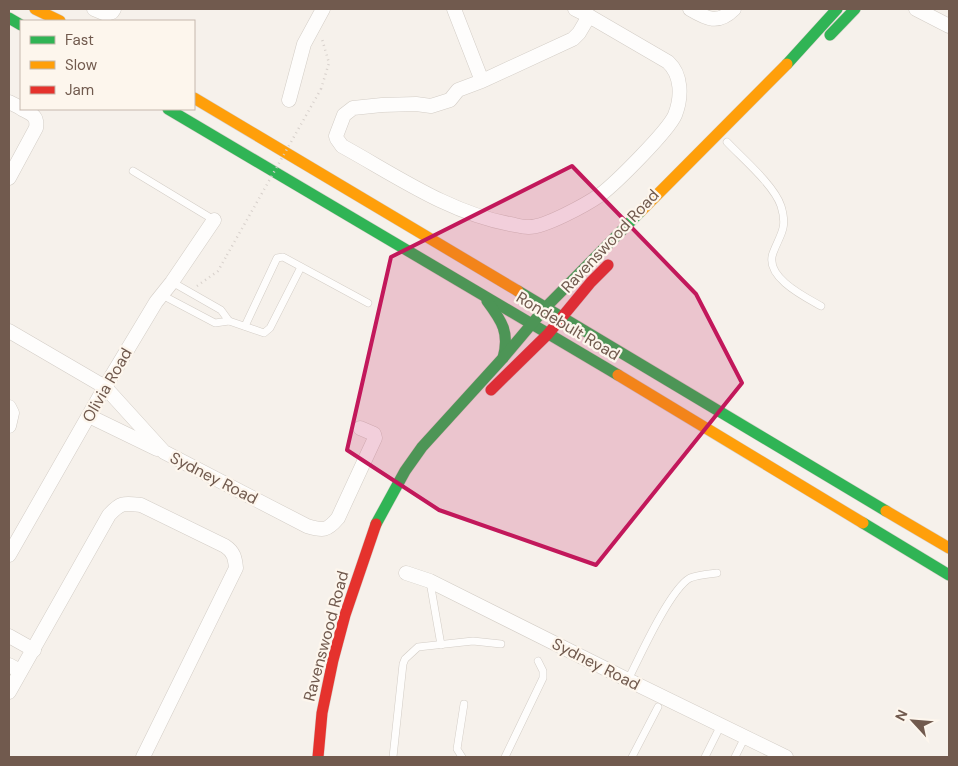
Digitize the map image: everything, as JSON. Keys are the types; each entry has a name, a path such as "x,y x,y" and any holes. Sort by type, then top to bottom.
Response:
{"main road":[{"path":"35,9 58,20"},
{"name":"Ravenswood Road","path":"318,757 322,714 333,660 375,526 405,471 422,447 503,358 546,307 779,72 836,9"},
{"path":"760,107 855,9"},
{"path":"9,18 20,24"},
{"name":"Rondebult Road","path":"195,99 949,547"},
{"name":"Rondebult Road","path":"170,110 481,293 949,576"},
{"path":"718,133 727,142"},
{"name":"Ravenswood Road","path":"480,402 548,334 591,282 617,256"},
{"path":"585,306 591,282"},
{"path":"481,293 500,318 506,330 507,347 503,358"},
{"path":"591,324 602,341"},
{"name":"Ravenswood Road","path":"366,553 383,532 407,491"}],"street":[{"path":"94,9 106,14 114,9"},
{"path":"454,9 482,81"},
{"path":"575,9 588,16 668,62 677,72 679,93 674,116 642,154 600,194 571,211 529,228 492,221 466,212 430,194 342,146 337,139 336,132 344,115 353,108 416,104 431,106 450,100 458,90 482,81 573,38 580,33 588,16"},
{"path":"690,9 704,17 717,19 728,15 734,9"},
{"path":"916,9 949,26"},
{"path":"289,100 304,44 322,12"},
{"path":"9,178 36,128 37,121 34,115 25,110"},
{"name":"Olivia Road","path":"9,555 105,387 162,295 214,220"},
{"name":"Sydney Road","path":"9,331 105,387 164,452 307,526 319,530 325,530 338,518 375,438 374,434 360,428"},
{"path":"9,407 12,413 9,426"},
{"path":"89,416 164,452"},
{"path":"9,692 15,668 34,650 109,515 118,505 141,504 225,546 232,551 236,560 236,568 142,757"},
{"name":"Sydney Road","path":"406,573 430,581 786,757"},
{"path":"9,636 34,650"}],"lane":[{"path":"727,142 771,189 781,206 784,220 783,230 772,255 773,266 780,278 794,291 821,306"},
{"path":"133,172 214,220"},
{"path":"245,326 277,258 283,257 368,303"},
{"path":"162,295 215,324 229,321 264,333 270,328 301,267"},
{"path":"172,282 221,310 229,321"},
{"path":"628,680 656,624 677,590 690,578 717,573"},
{"path":"430,581 441,646"},
{"path":"393,757 405,659 418,647 441,646 473,641 501,644"},
{"path":"505,757 543,678 543,670 538,661"},
{"path":"462,757 457,750 464,704"},
{"path":"632,757 658,707"},
{"path":"705,757 721,725"},
{"path":"735,757 745,737"}],"path":[{"path":"227,255 321,89 329,63 320,32 322,12"}],"highlighted area":[{"path":"572,166 696,294 742,383 596,565 439,510 347,450 391,257"}],"traffic: fast":[{"path":"787,64 837,9"},
{"path":"830,35 855,9"},
{"path":"9,18 20,24"},
{"path":"170,110 618,375"},
{"path":"376,524 405,471 422,447 503,358 546,307 641,211"},
{"path":"518,291 886,511"},
{"path":"487,301 497,315 505,334 506,341 503,358"},
{"path":"863,523 949,575"}],"traffic: slow":[{"path":"35,9 58,20"},
{"path":"641,211 787,64"},
{"path":"195,99 518,291"},
{"path":"618,375 863,523"},
{"path":"886,511 949,548"}],"traffic: jam":[{"path":"491,390 548,334 591,282 608,265"},
{"path":"318,757 322,713 333,660 345,615 376,524"}]}
